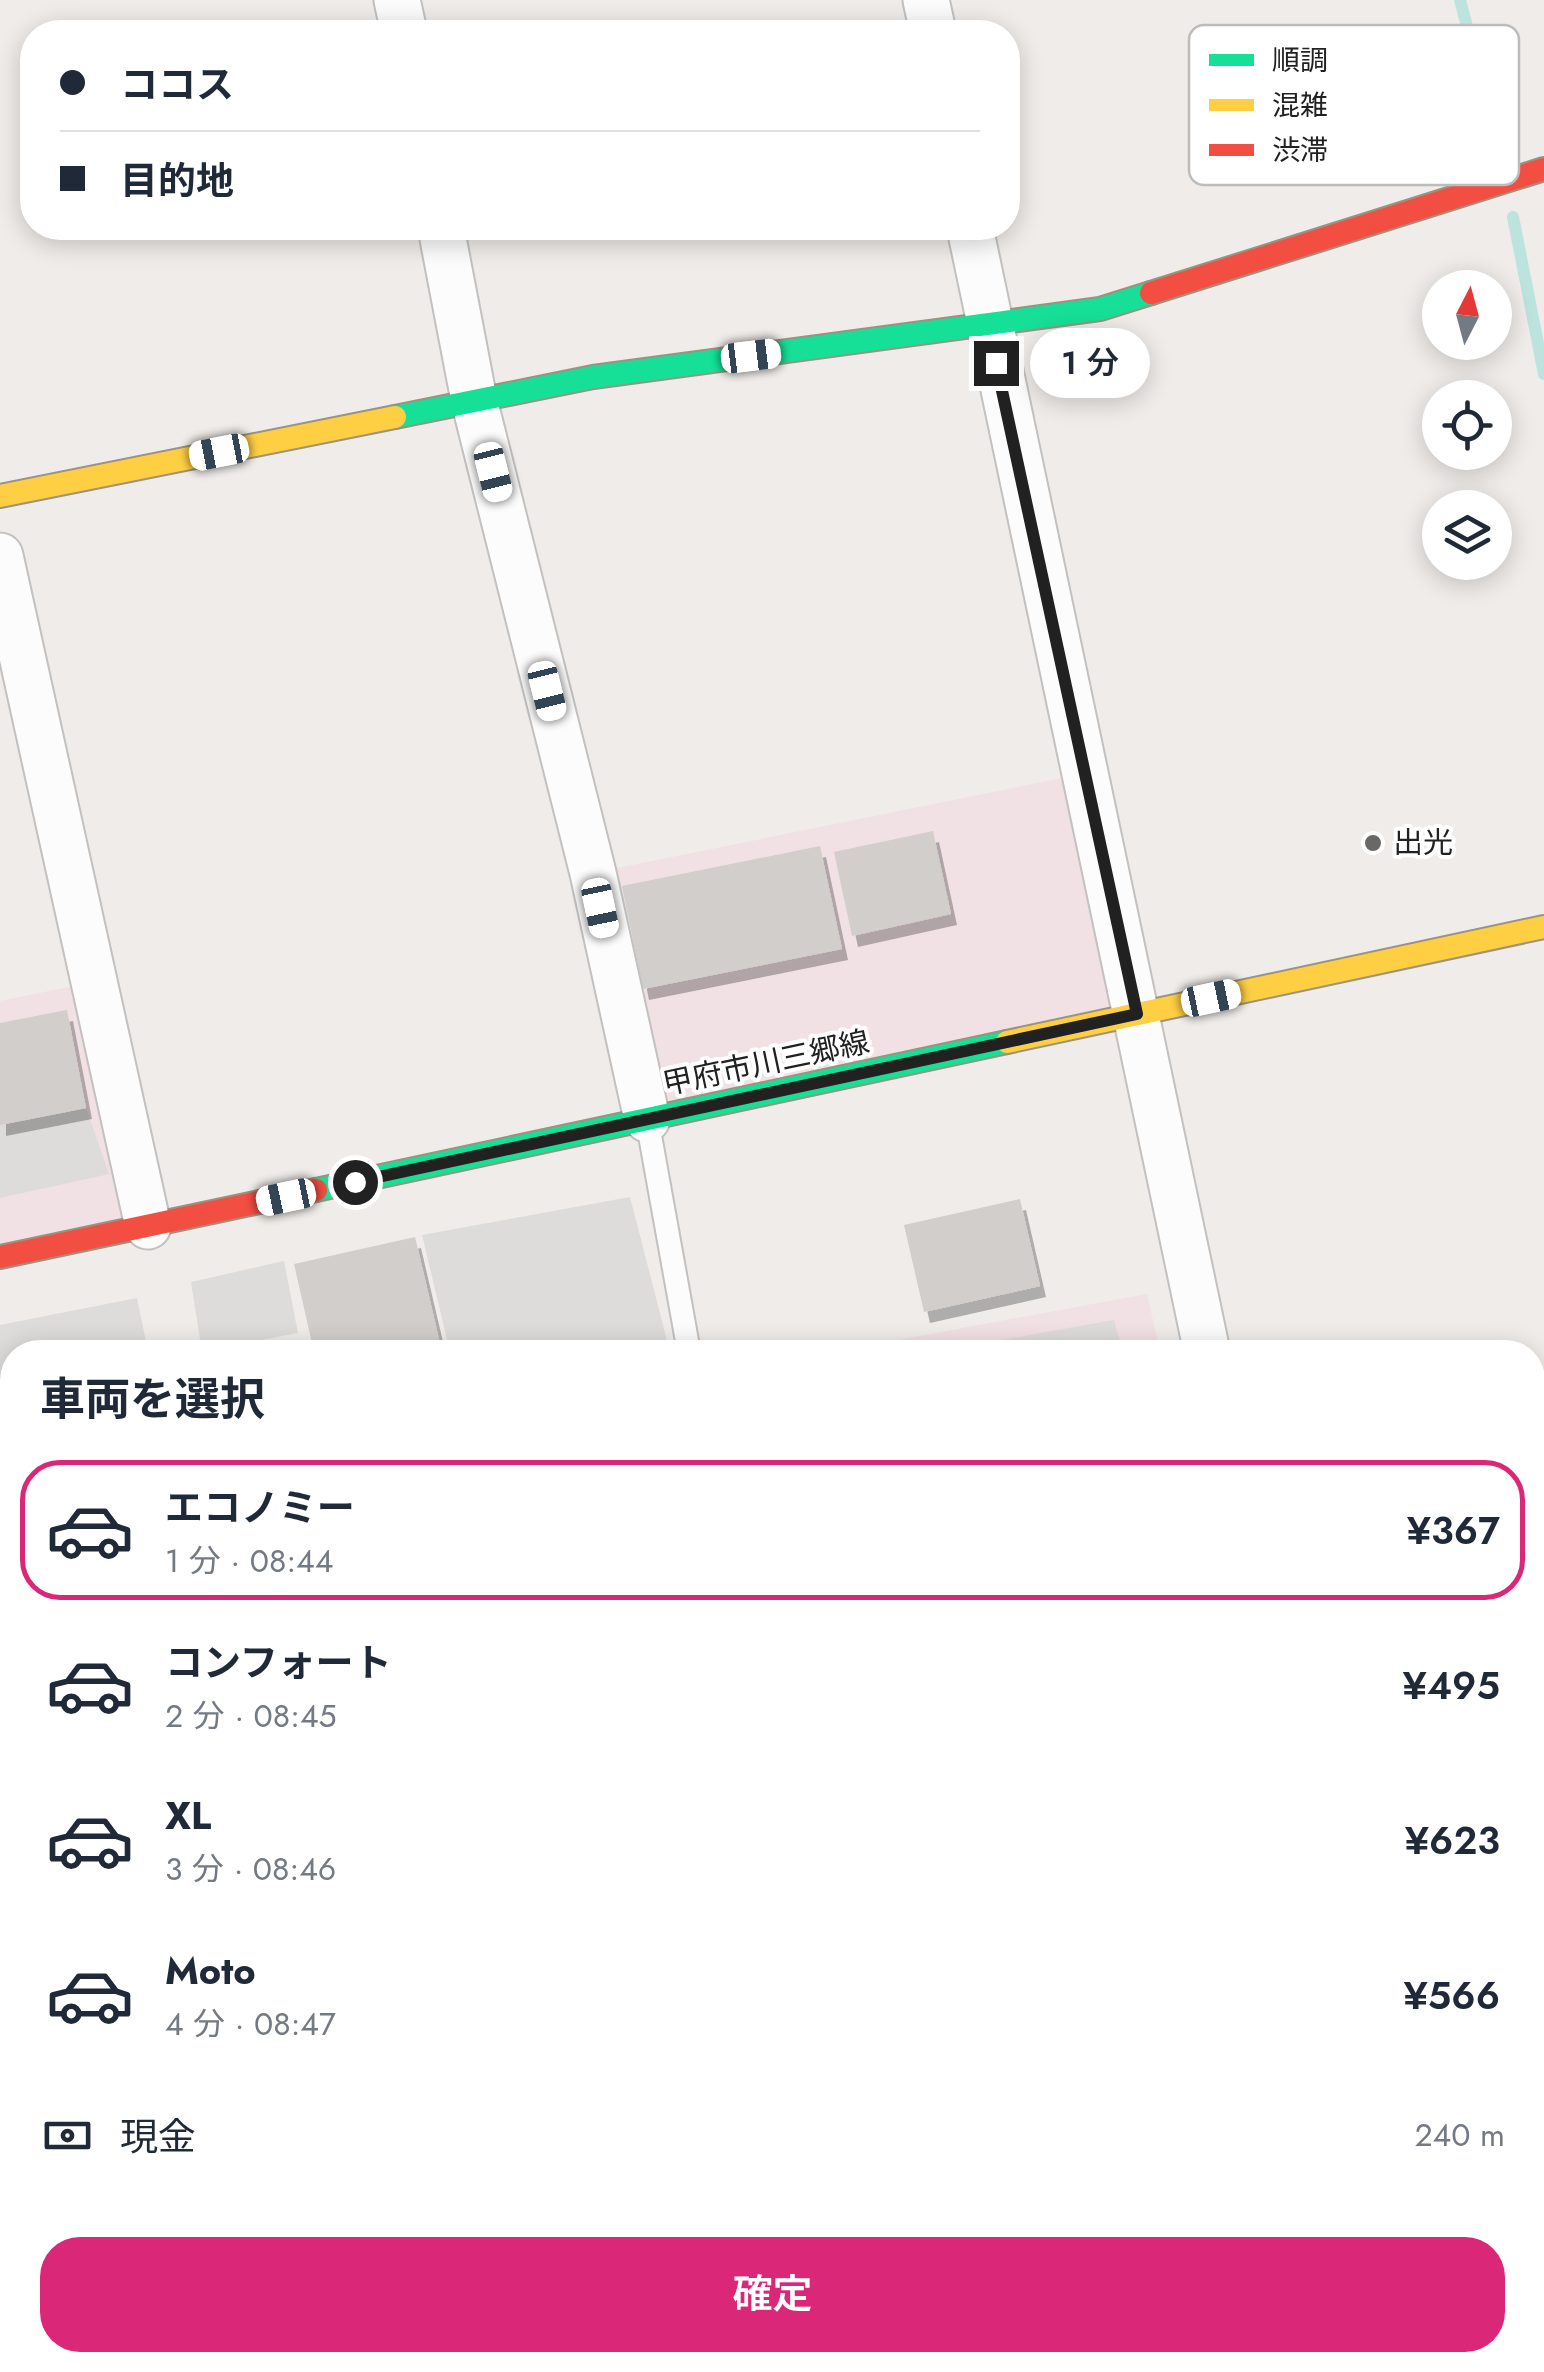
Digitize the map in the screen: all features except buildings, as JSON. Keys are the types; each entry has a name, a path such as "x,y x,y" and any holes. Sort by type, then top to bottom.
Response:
{"street":[{"path":"1519,177 1544,169"},
{"path":"0,496 593,377 1100,310 1494,185"},
{"path":"443,240 474,400 593,873 647,1119"},
{"path":"972,240 1205,1340"},
{"path":"0,556 148,1226"},
{"name":"甲府市川三郷線","path":"0,1257 1544,927"}],"lane":[{"path":"647,1119 687,1340"}],"shaded area":[{"path":"1087,773 1137,1014 647,1119 593,873"},
{"path":"94,982 148,1226 0,1257 0,1001"},
{"path":"86,1108 109,1174 0,1198 0,1125"},
{"path":"630,1197 667,1340 447,1340 422,1235"},
{"path":"284,1261 298,1333 262,1340 200,1340 191,1282"},
{"path":"1147,1294 1157,1340 898,1340"},
{"path":"137,1298 146,1340 0,1340 0,1325"},
{"path":"1113,1320 1120,1340 1002,1340"}],"waterway":[{"path":"1460,0 1467,25"},
{"path":"1513,217 1544,374"}],"traffic: fast":[{"path":"395,417 593,377 1100,309 1151,293"},
{"path":"316,1190 1007,1042"}],"traffic: slow":[{"path":"0,496 395,417"},
{"path":"1007,1042 1544,927"}],"traffic: jam":[{"path":"1519,177 1544,169"},
{"path":"1151,293 1493,185"},
{"path":"0,1257 316,1190"}],"place":[{"name":"出光","path":"1373,843"}],"route":[{"path":"355,1182 1137,1014 996,363"}]}
